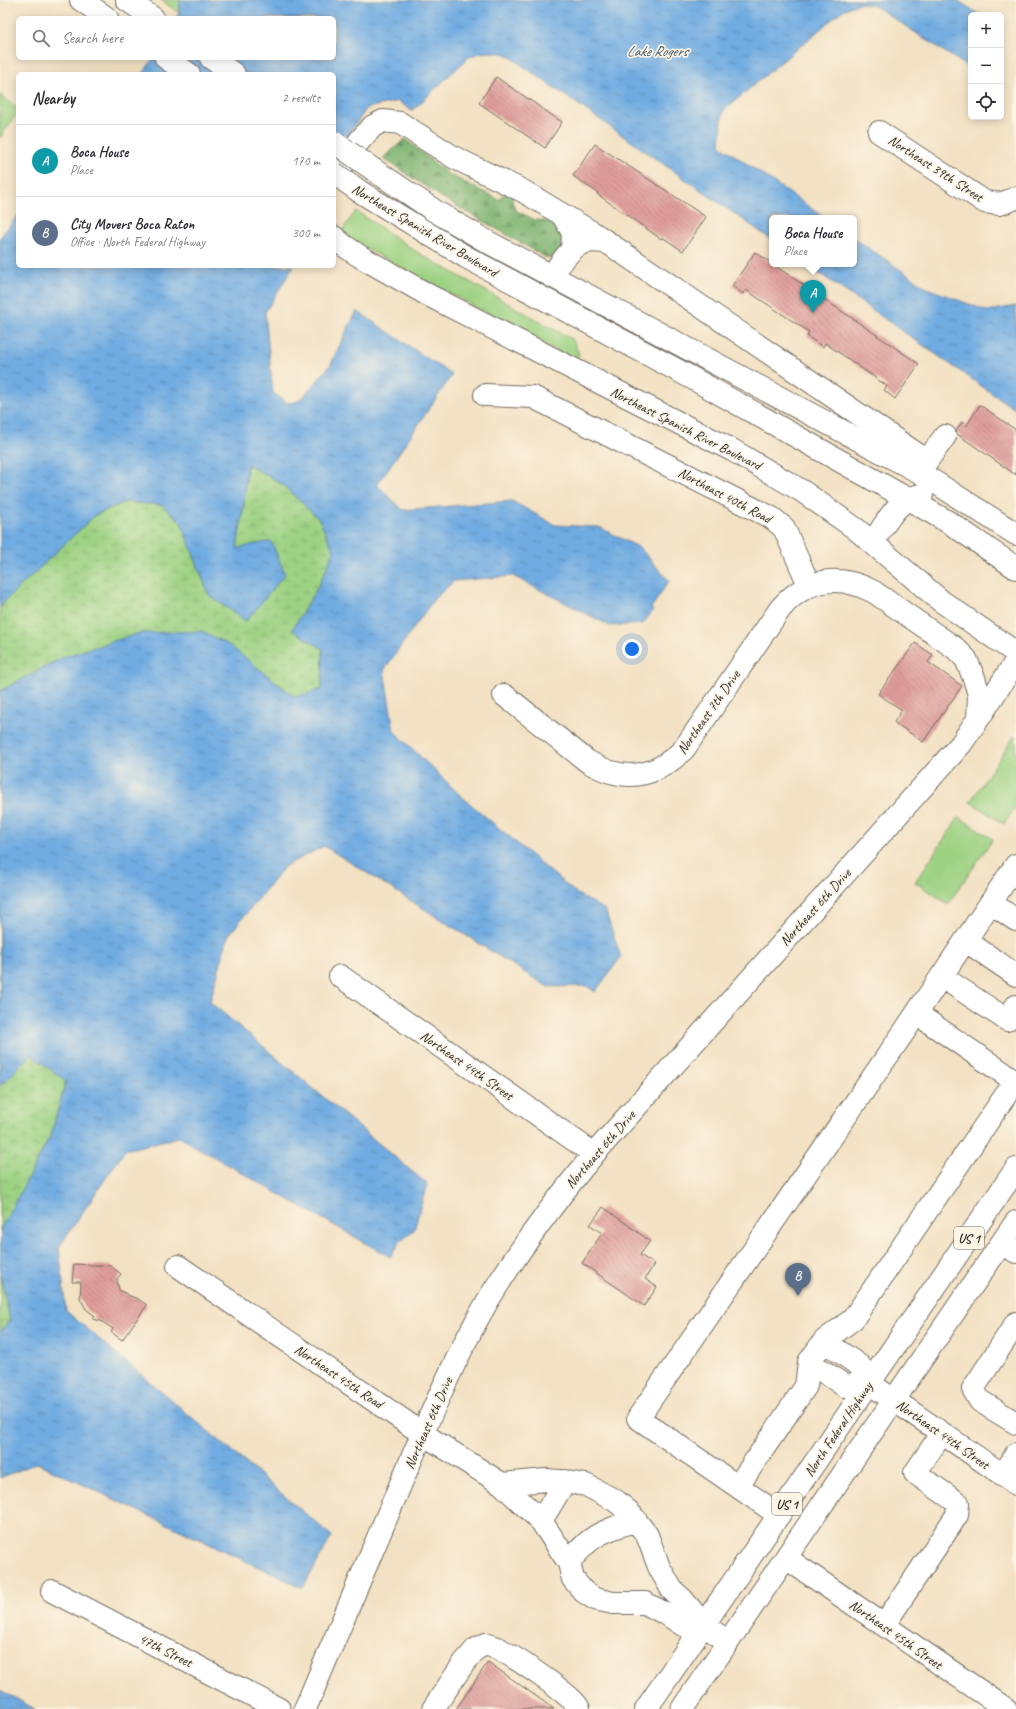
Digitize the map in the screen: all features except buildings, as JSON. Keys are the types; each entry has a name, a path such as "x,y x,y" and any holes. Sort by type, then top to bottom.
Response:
{"street":[{"path":"126,0 150,16"},
{"path":"83,1 104,16"},
{"path":"169,60 186,72"},
{"path":"214,60 231,72"},
{"name":"Northeast Spanish River Boulevard","path":"336,174 368,130 378,123 394,122 406,126 455,158 523,191 610,244 1011,531"},
{"name":"Northeast 39th Street","path":"879,132 985,202 1000,204 1016,198"},
{"name":"Northeast Spanish River Boulevard","path":"336,143 460,226 551,276 923,467"},
{"name":"Northeast Spanish River Boulevard","path":"336,174 466,257 690,377 908,498 950,523 1016,568"},
{"path":"563,216 573,233 572,249"},
{"name":"Northeast Spanish River Boulevard","path":"336,239 361,257 430,296 758,464 824,505 872,542 941,601 1016,653"},
{"path":"551,276 572,249 587,241 598,241 610,244"},
{"name":"Northeast 40th Road","path":"485,395 533,397 772,518 784,528 809,585"},
{"path":"794,436 893,476 911,476 923,467 945,436"},
{"path":"872,542 896,508 908,498 920,496 933,496 1011,531"},
{"path":"809,585 830,580 846,581 861,585 874,592 955,648 966,659 974,678 979,695 978,719"},
{"name":"Northeast 7th Drive","path":"504,695 600,769 615,774 630,776 646,774 673,760 684,749 780,609 789,598 809,585"},
{"name":"Northeast 6th Drive","path":"305,1709 459,1354 491,1296 518,1253 552,1205 594,1154 961,744 1016,662"},
{"path":"779,1515 638,1418 917,1014 1016,866"},
{"path":"992,903 1016,920"},
{"path":"966,941 1016,975"},
{"name":"Northeast 44th Street","path":"340,976 594,1154"},
{"path":"942,977 1007,1020 1016,1006"},
{"path":"738,1486 806,1386 809,1362 824,1341 853,1319 1016,1080 917,1014"},
{"name":"North Federal Highway","path":"646,1709 1016,1169"},
{"name":"US 1","path":"682,1709 894,1400 1009,1247 1016,1222"},
{"name":"Northeast 45th Road","path":"178,1266 423,1434 502,1484 542,1521 569,1562 573,1579 584,1592 595,1599 613,1603 645,1603 683,1625 704,1624"},
{"path":"1016,1323 972,1388 980,1401 1016,1423"},
{"path":"809,1362 845,1386 870,1383 860,1366 824,1341"},
{"name":"Northeast 44th Street","path":"870,1383 1010,1480"},
{"path":"884,1625 957,1515 958,1503 915,1472 942,1434"},
{"path":"1010,1480 1016,1454"},
{"path":"502,1484 546,1480 565,1481 586,1485 616,1501 636,1520 646,1534 665,1580 672,1590 704,1624 728,1642"},
{"path":"542,1521 565,1481"},
{"path":"569,1562 586,1542 601,1532 636,1520"},
{"name":"Northeast 45th Street","path":"786,1558 1006,1709"},
{"name":"47th Street","path":"52,1591 279,1709"},
{"path":"433,1709 476,1649 486,1644 500,1650 569,1695 579,1706 579,1709"}],"green space":[{"path":"161,0 180,0 179,13"},
{"path":"0,95 16,107 16,115 0,138"},
{"path":"405,139 448,174 500,200 505,191 514,196 512,200 515,210 535,220 556,222 565,241 554,258 545,257 438,195 383,158"},
{"path":"356,211 420,254 573,340 579,355 575,360 346,238 341,232"},
{"path":"247,464 282,484 319,519 334,551 319,585 323,649 322,689 66,1081 51,1135 0,1232 0,608 5,601 95,515 125,502 162,505 181,522 209,595 237,549 244,503"},
{"path":"1014,737 1016,738 1016,806 1004,824 970,802"},
{"path":"959,817 993,839 948,904 915,882"},
{"path":"0,1274 10,1320 0,1332"}],"water":[{"name":"Lake Rogers","path":"180,0 957,0 975,12 968,12 968,67 875,6 860,3 843,10 723,111 720,145 821,215 769,215 769,238 506,54 492,52 469,57 412,111 398,101 367,108 336,152 336,72 144,72 152,60 336,60 336,16 177,16 179,13"},
{"path":"16,218 16,268 293,268 265,312 273,393 287,403 296,402 304,396 330,366 357,311 452,375 377,485 403,510 512,501 555,525 599,527 640,548 669,581 651,608 653,610 643,624 610,626 513,576 454,581 434,599 384,670 394,731 461,796 577,894 605,910 621,957 595,992 587,986 548,987 324,846 285,866 228,936 210,1002 427,1184 414,1230 400,1242 390,1257 179,1137 125,1150 59,1247 66,1311 332,1536 303,1588 37,1463 0,1478 0,1332 10,1320 0,1274 1,1228 51,1135 66,1081 31,1055 0,1086 0,691 63,657 139,633 202,631 229,645 295,697 322,689 323,649 292,630 319,585 334,551 319,519 282,484 247,464 244,503 237,548 271,541 285,574 246,621 209,595 181,522 162,505 125,502 95,515 5,601 0,608 0,238"},
{"path":"857,240 927,288 987,311 1016,306 1016,410 810,267 857,267"},
{"path":"0,1690 35,1709 0,1709"}],"place":[{"name":"Boca House","path":"813,313"},
{"name":"City Movers Boca Raton","path":"798,1296"}]}
